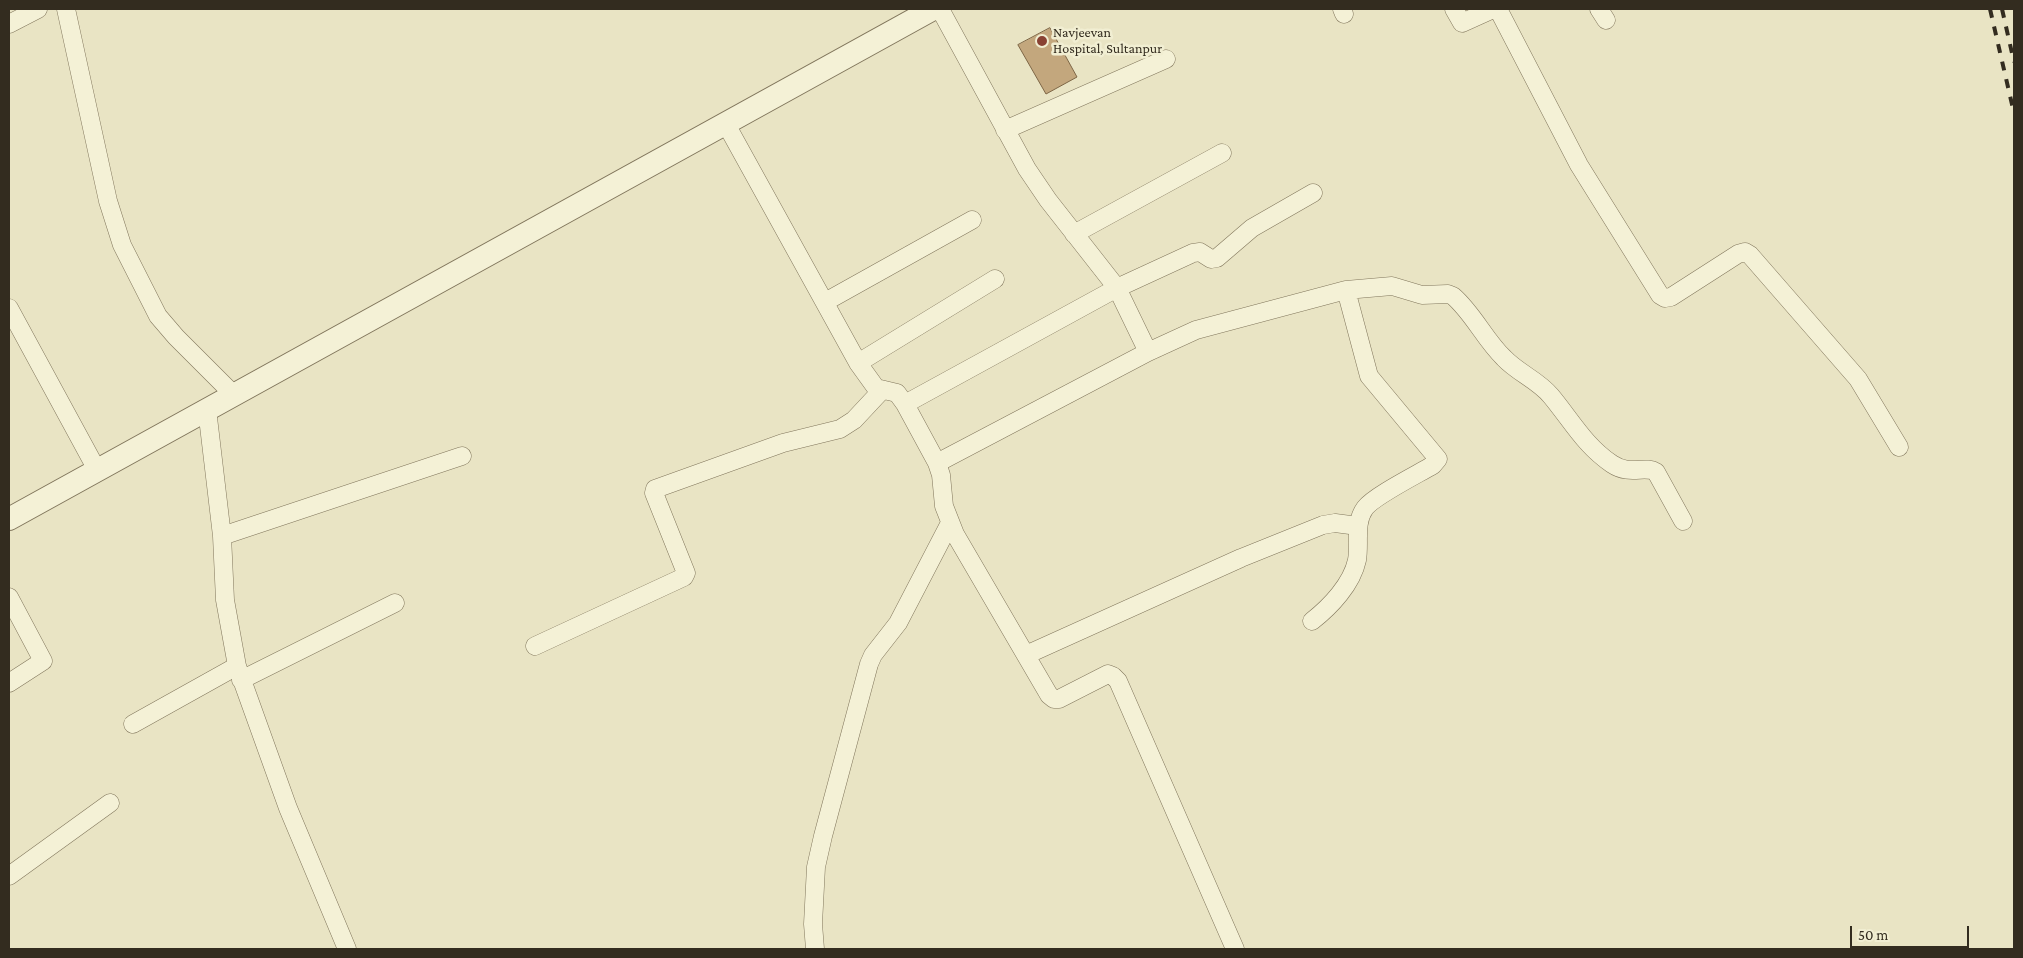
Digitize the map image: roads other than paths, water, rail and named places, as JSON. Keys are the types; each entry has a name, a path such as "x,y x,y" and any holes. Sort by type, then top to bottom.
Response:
{"street":[{"path":"9,24 38,9"},
{"path":"66,9 108,201 122,245 158,316 176,337 234,395"},
{"path":"9,519 933,9"},
{"path":"940,9 1027,169 1074,234 1118,288 1148,352"},
{"path":"1454,9 1462,23 1492,9"},
{"path":"1498,9 1579,165 1660,295 1665,298 1670,297 1738,254 1745,252 1750,255 1858,378 1899,447"},
{"path":"1006,130 1166,59"},
{"path":"726,124 858,363 871,383 882,390 897,393 905,404 937,463 941,475 944,506 950,523 1049,695 1054,699 1059,699 1108,674 1118,681 1235,949"},
{"path":"1074,234 1222,153"},
{"path":"905,404 1118,288 1193,253 1200,252 1212,259 1217,258 1252,228 1313,193"},
{"path":"825,302 972,220"},
{"path":"858,363 996,279"},
{"path":"937,463 1148,352 1196,330 1346,290 1392,286 1422,294 1448,294 1453,296 1498,352 1514,368 1547,391 1576,430 1594,449 1620,468 1632,471 1649,469 1656,472 1683,521"},
{"path":"1312,621 1329,605 1350,576 1356,560 1359,521 1366,506 1433,465 1438,459 1369,376 1346,290"},
{"path":"9,308 97,470"},
{"path":"534,646 684,577 686,573 654,494 655,488 783,443 840,429 854,420 882,390"},
{"path":"207,409 222,536 225,600 239,673 288,808 347,949"},
{"path":"222,536 462,456"},
{"path":"815,949 816,867 869,664 898,623 950,523"},
{"path":"1026,655 1241,558 1323,525 1335,523 1358,526"},
{"path":"9,597 43,661 9,683"},
{"path":"133,724 239,673 395,603"},
{"path":"9,876 110,803"}],"railway":[{"path":"1990,9 2014,113"},
{"path":"2002,9 2014,62"}],"place":[{"name":"Navjeevan Hospital, Sultanpur","path":"1042,41"}]}
